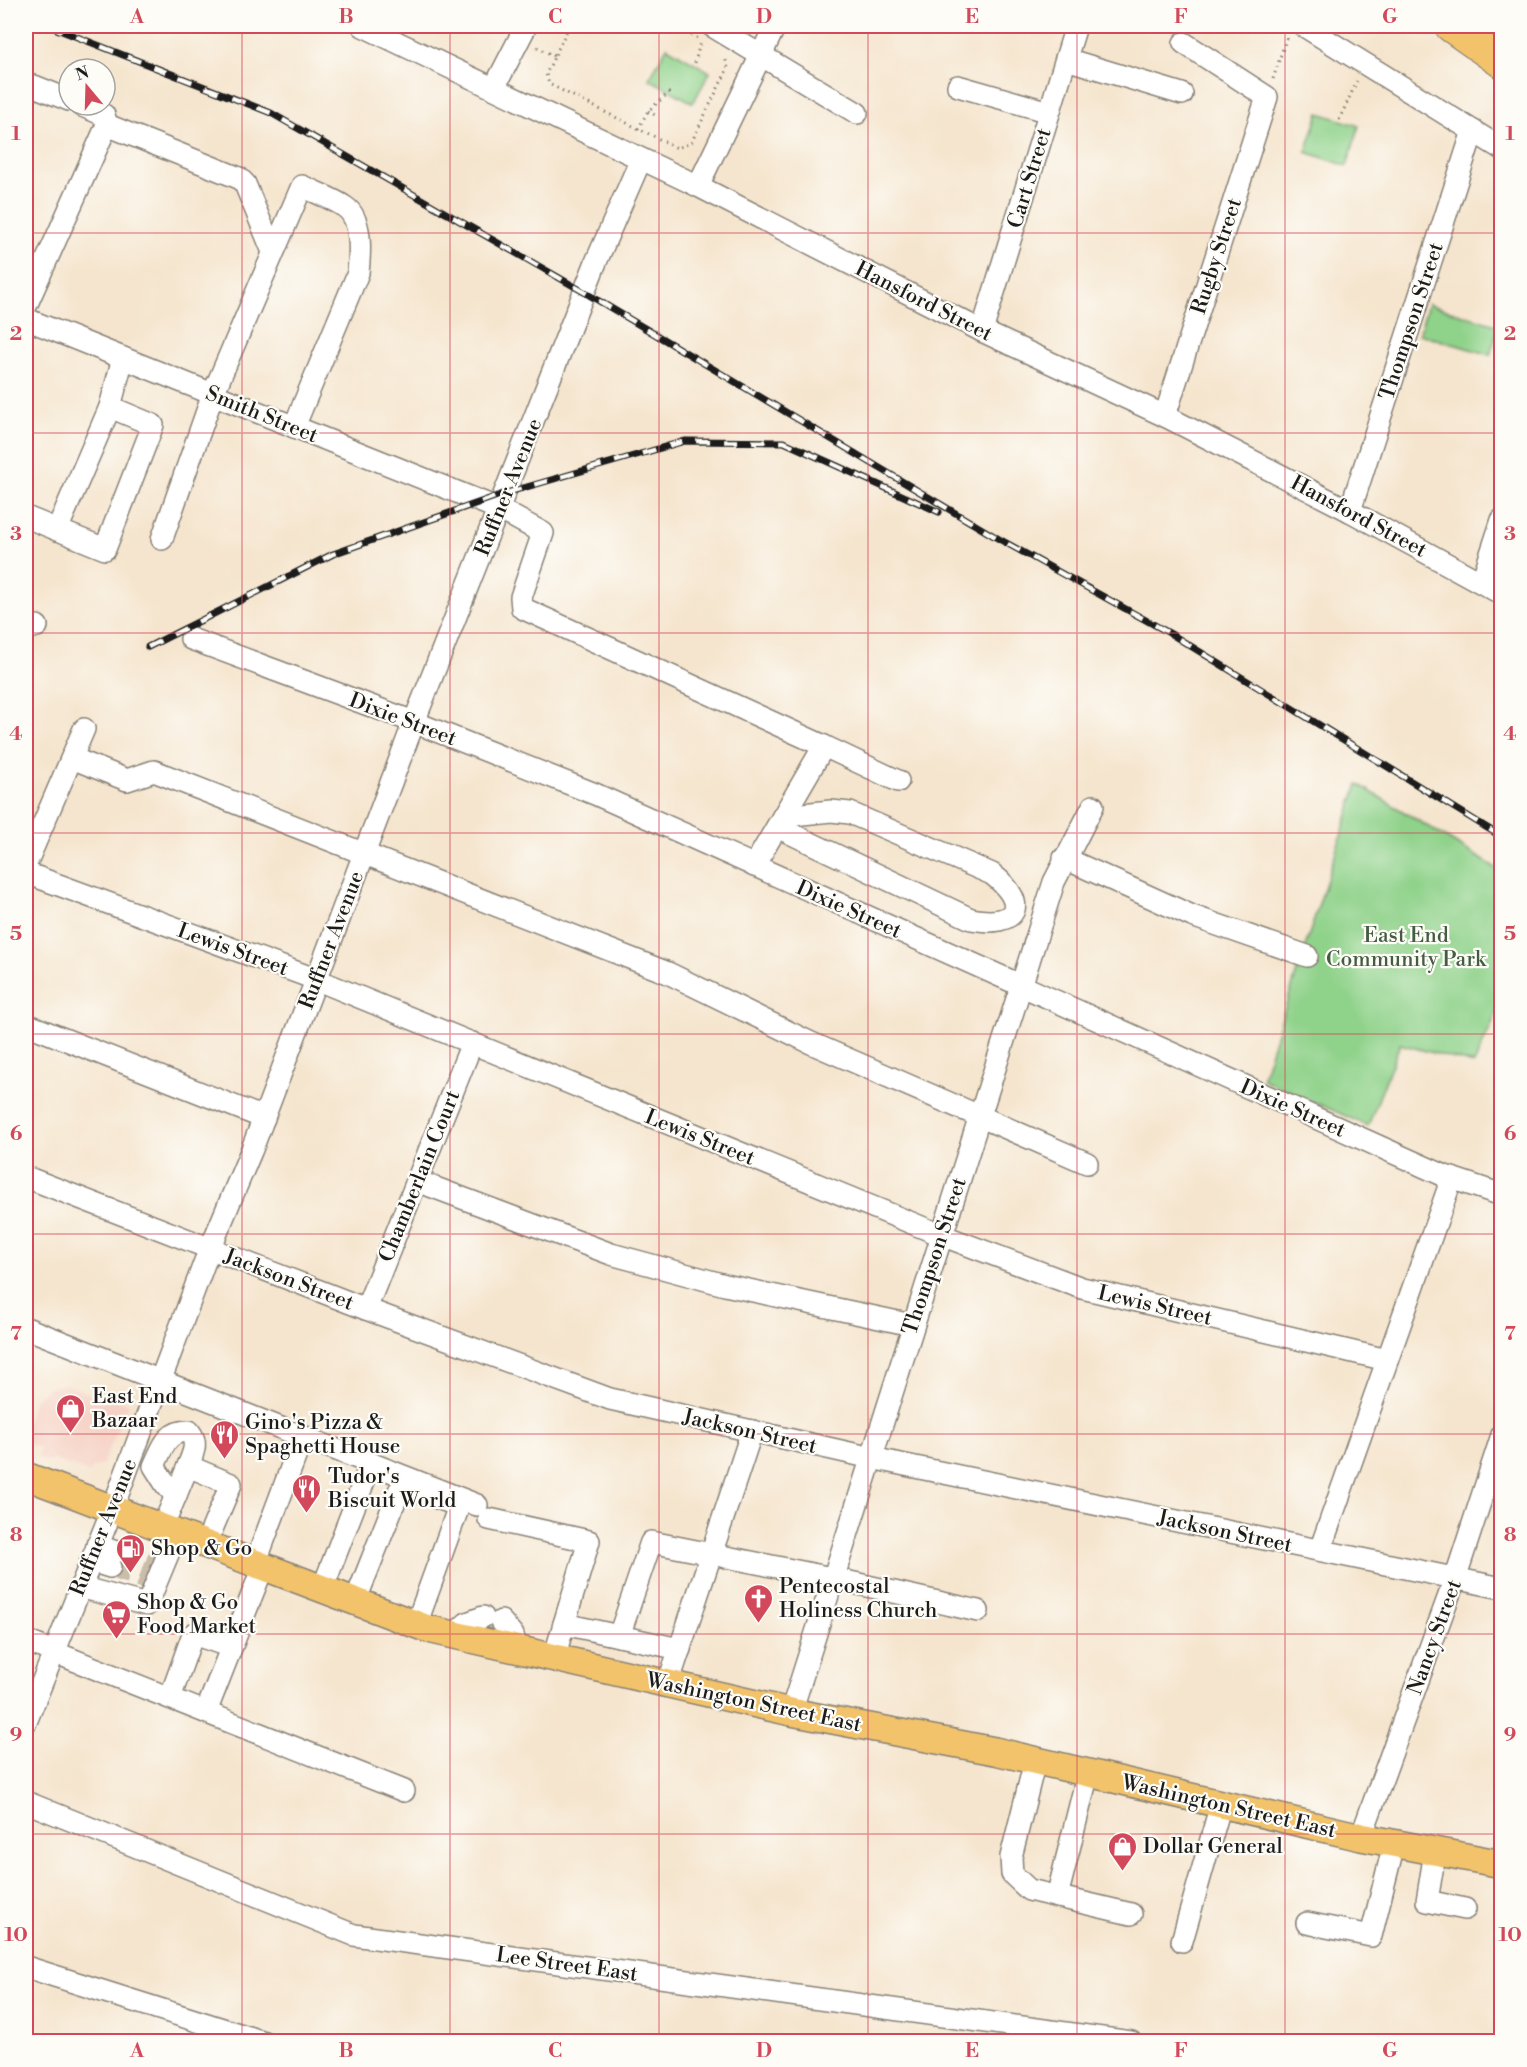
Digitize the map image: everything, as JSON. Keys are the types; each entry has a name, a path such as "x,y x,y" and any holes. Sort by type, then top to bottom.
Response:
{"highway":[{"path":"1451,26 1502,62"}],"main road":[{"name":"Washington Street East","path":"26,1476 416,1625 454,1635 791,1712 1035,1761 1361,1837 1502,1864"}],"street":[{"name":"Hansford Street","path":"363,26 698,186 982,331 1165,416 1350,511 1482,581 1502,594"},
{"path":"494,88 526,26"},
{"path":"698,186 775,26"},
{"name":"Cart Street","path":"982,331 1076,26"},
{"path":"1297,28 1502,149"},
{"path":"707,37 761,54 857,113"},
{"path":"1184,43 1267,97"},
{"path":"1066,59 1182,94"},
{"path":"34,86 57,95"},
{"path":"958,86 1049,112"},
{"name":"Rugby Street","path":"1165,416 1267,97"},
{"path":"26,306 107,125 105,117"},
{"path":"107,125 239,178 245,184 273,252"},
{"name":"Thompson Street","path":"1350,511 1473,131"},
{"name":"Ruffner Avenue","path":"26,1722 80,1587 103,1556 112,1510 210,1249 264,1118 414,722 596,262 641,159"},
{"path":"162,539 213,394 302,186 347,208 361,248 358,273 294,427"},
{"name":"Smith Street","path":"26,319 499,509 543,533 521,597 522,608 824,746"},
{"path":"57,530 110,407 123,358"},
{"path":"26,517 105,549 153,425 110,407"},
{"path":"1482,581 1502,520"},
{"name":"Dixie Street","path":"191,639 414,722 596,794 1021,987 1452,1178 1502,1195"},
{"path":"26,864 84,729"},
{"path":"754,866 824,746 898,781"},
{"path":"72,758 127,780 154,771 668,973 811,1043 1087,1163"},
{"name":"Thompson Street","path":"791,1712 869,1458 1054,882 1064,858 1093,806"},
{"path":"831,810 850,813 992,874 1006,885 1014,896 1014,907 1010,916 999,922 971,920 780,822 831,810"},
{"path":"1064,858 1192,916 1307,956"},
{"name":"Lewis Street","path":"26,873 315,979 941,1235 1082,1288 1387,1359"},
{"path":"26,1024 264,1118"},
{"name":"Chamberlain Court","path":"366,1310 472,1043"},
{"name":"Jackson Street","path":"26,1177 366,1310 610,1399 869,1458 1502,1588"},
{"path":"1320,1550 1452,1178"},
{"path":"417,1181 611,1254 725,1285 912,1325"},
{"path":"26,1328 371,1463 483,1512 589,1541 554,1658"},
{"path":"80,1587 147,1605 169,1532 176,1496 196,1444 189,1431 176,1431 167,1437 154,1466 161,1480 176,1496"},
{"path":"668,1684 752,1431"},
{"path":"206,1712 231,1647 303,1436"},
{"name":"Nancy Street","path":"1361,1837 1455,1579 1501,1439"},
{"path":"322,1590 371,1463"},
{"path":"188,1466 231,1484 205,1545"},
{"path":"355,1602 399,1491 410,1488 459,1506 416,1625"},
{"path":"619,1636 651,1542 832,1578 978,1611"},
{"path":"454,1635 474,1619 492,1619 513,1635 516,1650"},
{"path":"564,1624 680,1649"},
{"path":"170,1698 193,1634 231,1647"},
{"path":"26,1641 404,1791"},
{"path":"1035,1761 1011,1857 1012,1874 1029,1890 1131,1914"},
{"path":"1057,1897 1088,1773"},
{"name":"Lee Street East","path":"26,1802 354,1935 1131,2042"},
{"path":"1182,1941 1221,1804"},
{"path":"1307,1923 1371,1936 1394,1844"},
{"path":"1435,1852 1427,1901 1465,1909"},
{"path":"26,1967 264,2042"}],"path":[{"path":"569,26 546,74 549,84 677,148 691,143 728,68 722,54"},
{"path":"675,26 707,37 695,63"},
{"path":"1267,97 1297,28"},
{"path":"1339,120 1354,87"},
{"path":"638,129 648,111 671,91"},
{"path":"648,111 654,114"}],"shaded area":[{"name":"East End Bazaar","path":"67,1384 108,1402 111,1398 129,1404 102,1465 94,1467 88,1473 53,1459 48,1462 37,1457 41,1448 26,1443 26,1423 34,1400 49,1388"}],"green space":[{"path":"667,47 710,72 693,103 649,79"},
{"path":"1319,113 1359,126 1347,166 1306,152"},
{"path":"1428,304 1499,326 1490,355 1419,334"},
{"name":"East End Community Park","path":"1358,784 1501,871 1501,1003 1474,1064 1400,1044 1368,1126 1262,1079"}],"tunnel":[{"path":"116,1552 155,1566"},
{"path":"110,1567 150,1580"}],"railway":[{"path":"49,26 271,113 584,292 999,539 1171,634 1502,837"},
{"path":"148,647 333,554 506,493 685,441 784,442 939,512"}],"place":[{"name":"East End Bazaar","path":"71,1434"},
{"name":"Gino's Pizza & Spaghetti House","path":"224,1460"},
{"name":"Tudor's Biscuit World","path":"307,1514"},
{"name":"Shop & Go","path":"130,1574"},
{"name":"Pentecostal Holiness Church","path":"758,1624"},
{"name":"Shop & Go Food Market","path":"116,1640"},
{"name":"Dollar General","path":"1122,1872"}]}
